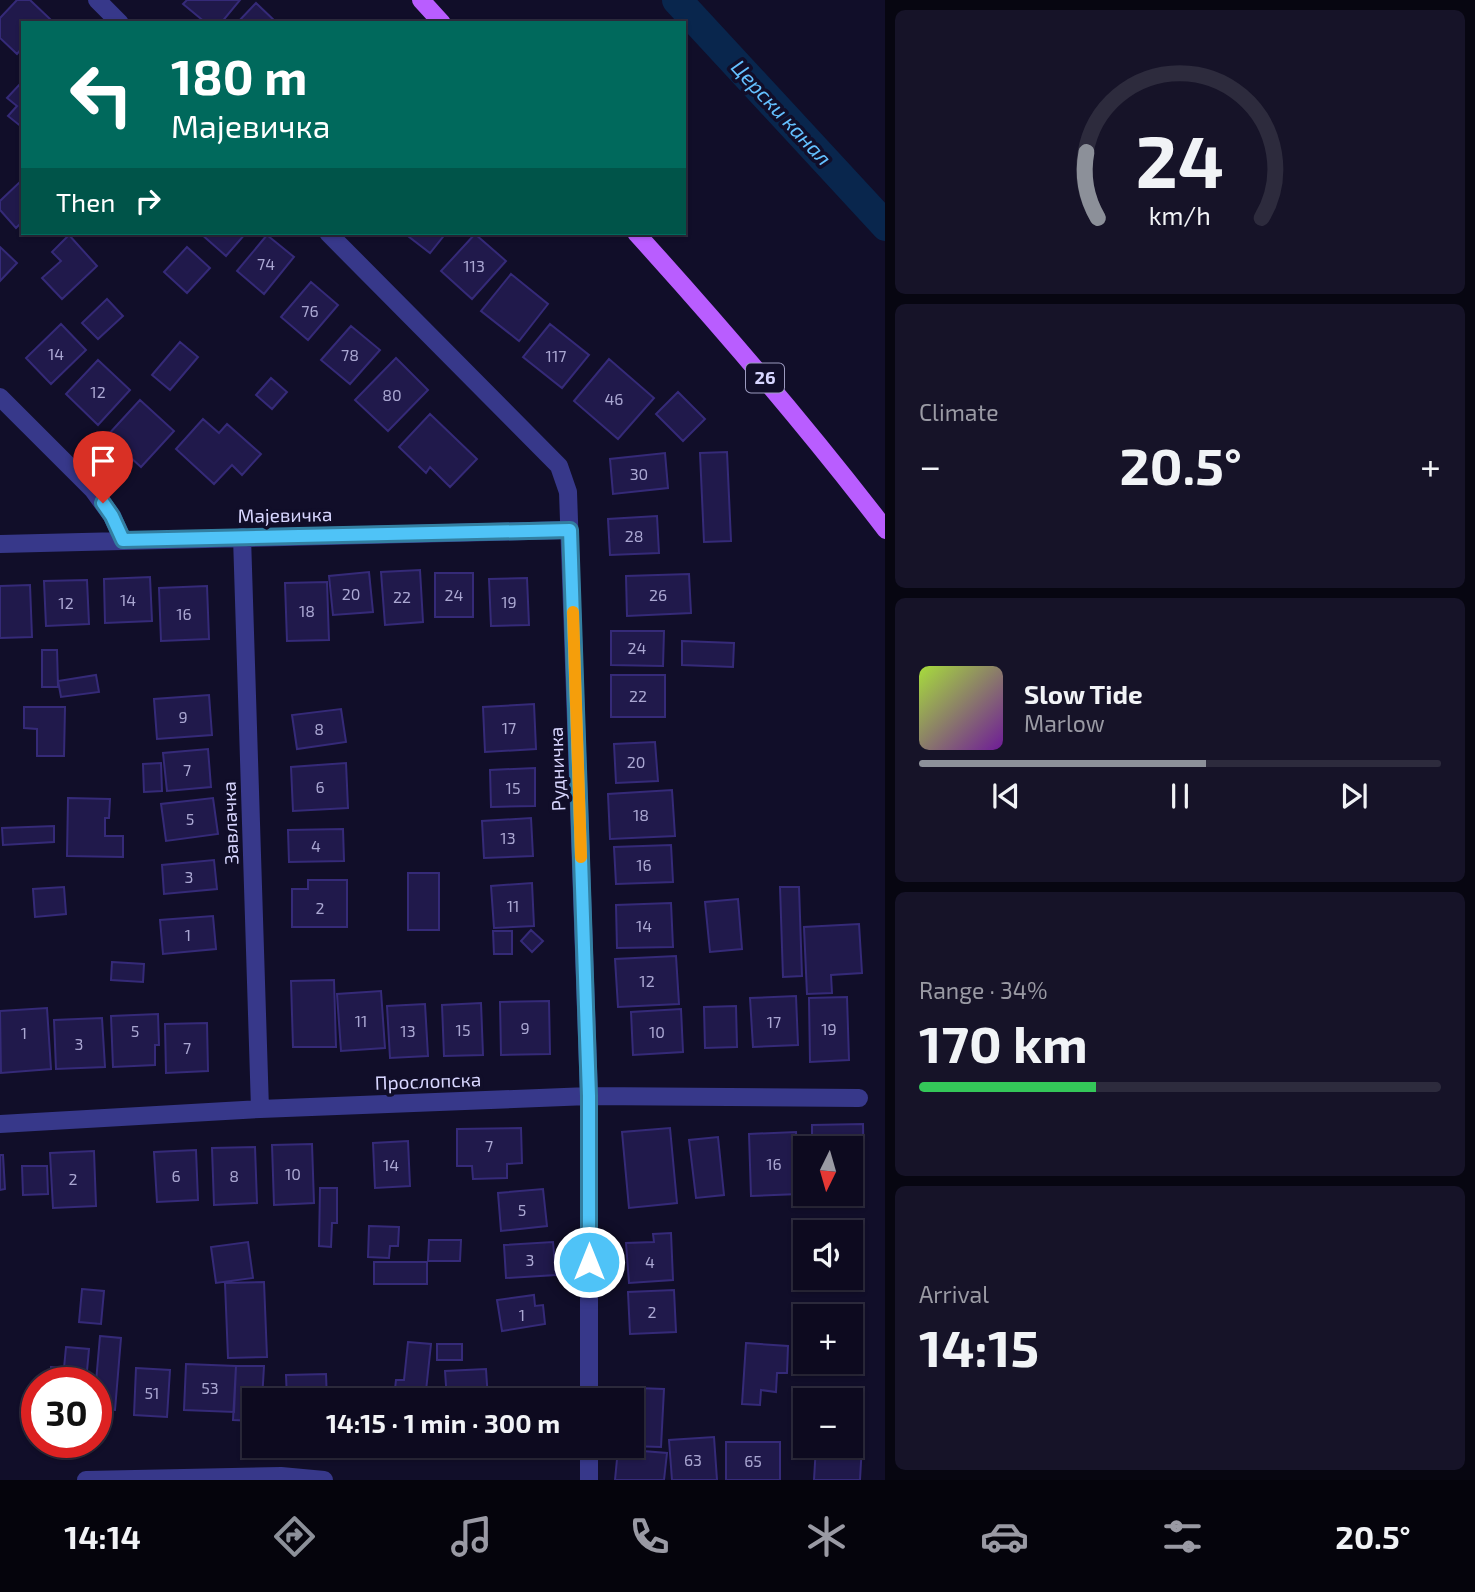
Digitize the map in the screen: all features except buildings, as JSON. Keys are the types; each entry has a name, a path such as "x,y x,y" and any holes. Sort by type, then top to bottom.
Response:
{"main road":[{"path":"421,0 440,21"},
{"name":"26","path":"638,235 743,352 885,530"}],"street":[{"path":"97,0 118,21"},
{"name":"Рудничка","path":"330,235 559,466 568,492 589,1096 589,1388"},
{"path":"0,397 93,490 112,516 123,540"},
{"name":"Мајевичка","path":"0,544 570,530"},
{"name":"Завлачка","path":"242,537 261,1109"},
{"name":"Прослопска","path":"0,1124 261,1109 589,1096 859,1098"},
{"path":"589,1458 589,1480"},
{"path":"86,1480 281,1476 324,1480"}],"waterway":[{"name":"Церски канал","path":"677,0 885,225"}],"slow traffic":[{"path":"573,612 581,857"}],"route":[{"path":"103,503 123,540 570,530 589,1096 589,1262"}]}
